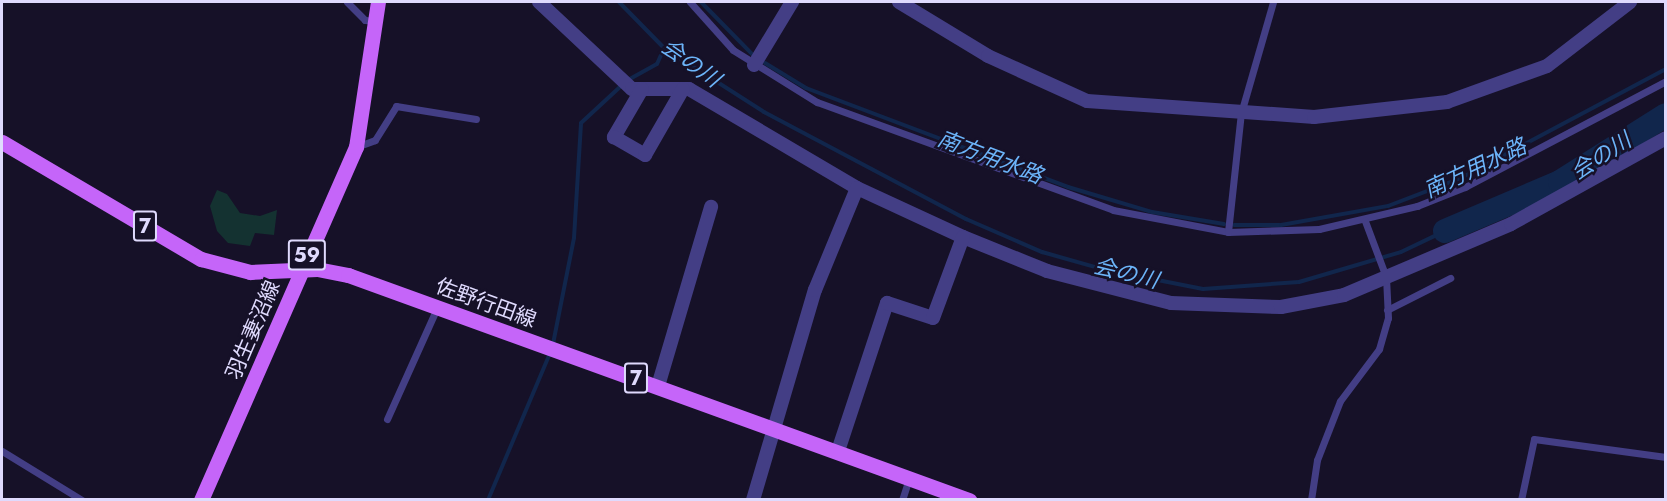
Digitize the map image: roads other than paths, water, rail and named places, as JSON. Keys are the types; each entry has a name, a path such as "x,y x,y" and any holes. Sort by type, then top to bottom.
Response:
{"main road":[{"name":"羽生妻沼線","path":"201,500 356,147 378,2"},
{"name":"佐野行田線","path":"2,142 201,259 250,272 301,270 348,275 775,428 964,499"}],"street":[{"path":"539,2 633,89 683,89 857,188 963,237 1047,271 1171,303 1215,308 1281,307 1344,295 1511,224 1665,138"},
{"path":"754,65 792,2"},
{"path":"899,2 988,56 1087,101 1314,117 1447,102 1547,66 1622,3"},
{"path":"642,89 614,137 645,155 683,89"},
{"path":"753,500 815,290 857,188"},
{"path":"658,386 711,207"},
{"path":"838,452 887,303 933,318 963,237"}],"lane":[{"path":"347,2 365,20 376,21"},
{"path":"690,2 714,32 754,65 837,110 1113,210 1228,232 1276,232 1365,221 1465,187 1665,81"},
{"path":"1228,232 1241,113 1273,2"},
{"path":"356,147 375,140 396,106 476,119"},
{"path":"1311,500 1317,460 1340,401 1379,349 1387,310 1386,277 1365,221"},
{"path":"1387,310 1450,278"},
{"path":"387,419 437,308"},
{"path":"1521,500 1534,439 1665,457"},
{"path":"2,451 82,500"},
{"path":"903,500 909,478"}],"waterway":[{"name":"会の川","path":"619,2 664,48 764,112 966,219 1042,252 1102,269 1203,289 1299,282 1401,252 1445,231"},
{"name":"南方用水路","path":"701,2 753,55"},
{"path":"628,80 657,64 664,48"},
{"name":"南方用水路","path":"765,63 806,88 1068,187 1152,212 1224,224"},
{"name":"南方用水路","path":"1234,225 1281,225 1388,206 1461,178 1666,69"},
{"path":"553,344 574,238 581,123 622,85"},
{"name":"会の川","path":"1445,231 1560,182 1666,115"},
{"path":"488,500 551,351"}]}
